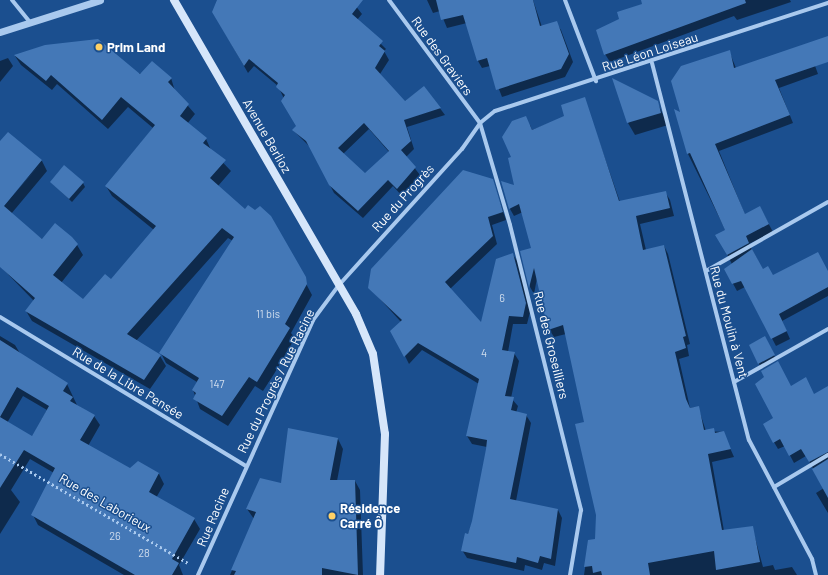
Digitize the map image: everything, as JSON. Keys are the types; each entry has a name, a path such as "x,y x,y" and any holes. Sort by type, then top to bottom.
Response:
{"main road":[{"name":"Avenue Berlioz","path":"174,0 356,314 373,354 381,393 385,434 380,575"}],"street":[{"path":"12,0 30,22"},
{"path":"0,32 100,0"},
{"name":"Rue des Graviers","path":"389,0 480,123"},
{"path":"566,0 596,81"},
{"name":"Rue Léon Loiseau","path":"480,123 495,112 652,63 828,3"},
{"name":"Rue du Moulin à Vent","path":"652,63 749,440 812,559 816,575"},
{"name":"Rue du Progrès","path":"338,285 462,149 480,123"},
{"name":"Rue des Groseilliers","path":"480,123 510,225 581,510 570,575"},
{"path":"706,271 828,202"},
{"name":"Rue du Progrès / Rue Racine","path":"246,466 313,320 338,285"},
{"name":"Rue de la Libre Pensée","path":"0,317 246,466"},
{"path":"734,382 828,329"},
{"path":"774,487 828,455"},
{"name":"Rue Racine","path":"198,575 246,466"}],"path":[{"name":"Rue des Laborieux","path":"0,454 201,570"}],"building":[{"path":"217,0 363,0 352,14 383,41 379,46 385,51 375,68 405,101 424,86 441,108 404,120 411,141 401,150 416,167 397,189 388,180 358,211 329,185 306,141 292,130 296,126 281,101 285,95 276,87 278,83 249,59 244,66 212,12","holes":["364,123 389,151 365,173 338,148"]},
{"path":"436,0 533,0 540,26 557,21 569,54 561,69 496,90 487,58 477,61 463,15 441,20"},
{"path":"641,0 745,0 746,3 604,55 596,30 619,19 617,12 642,4"},
{"path":"828,36 828,62 775,80 790,115 715,144 745,214 760,206 769,224 746,236 749,243 727,255 715,235 725,230 690,153 687,154 674,109 680,112 671,81 681,66 730,50 734,68"},
{"path":"98,39 140,74 152,61 172,78 168,82 189,104 180,116 207,138 203,143 226,160 210,178 245,209 248,205 255,210 260,206 271,216 306,277 307,284 285,324 290,328 257,382 249,377 222,416 193,399 196,393 192,390 199,378 159,353 234,237 222,228 127,334 161,355 144,380 25,311 35,298 0,267 0,141 8,132 42,160 4,206 42,239 55,223 78,244 53,275 83,299 105,274 111,279 156,226 105,186 155,125 121,97 102,120 51,75 46,81 14,55 45,45"},
{"path":"612,78 658,101 661,113 627,123"},
{"path":"585,97 619,201 666,191 670,208 636,216 643,250 664,245 686,336 683,337 686,348 675,352 686,399 690,408 699,406 704,430 714,428 715,433 724,431 731,449 708,454 722,530 753,526 760,562 716,570 714,551 648,563 650,575 602,575 601,571 593,573 592,566 584,567 588,540 595,539 596,515 575,424 584,422 563,325 548,330 534,268 529,288 520,251 531,248 519,204 509,209 501,181 514,185 508,158 511,157 502,137 512,121 526,116 532,130 564,116 561,105"},
{"path":"64,165 84,182 69,199 50,182"},
{"path":"463,170 493,179 503,212 488,217 493,236 445,282 481,322 496,259 513,253 526,303 523,317 509,316 502,350 515,352 505,396 514,397 511,410 527,414 510,499 558,509 551,559 540,556 538,563 517,557 516,563 461,551 465,533 468,534 472,521 487,440 466,436 479,379 418,343 404,357 390,331 402,320 368,288 371,269"},
{"path":"752,249 763,269 768,266 773,275 818,252 828,271 828,287 779,314 787,331 771,339 741,281 732,284 724,269"},
{"path":"765,336 775,355 758,364 749,345"},
{"path":"0,340 68,383 63,391 73,397 70,401 95,415 80,440 130,468 138,461 159,473 149,492 195,518 172,559 179,563 172,575 135,575 31,515 55,468 24,450 0,488 0,417","holes":["17,387 49,406 32,436 0,417"]},
{"path":"778,361 791,386 806,377 814,394 828,386 828,452 809,462 801,449 789,456 780,439 773,443 763,424 773,418 755,384 764,377 761,371"},
{"path":"288,428 338,438 330,480 355,480 358,575 322,568 322,575 234,575 236,571 231,570 256,512 246,509 260,478 281,483"},
{"path":"828,459 828,498 812,469"}],"place":[{"name":"Prim Land","path":"99,47"},
{"name":"Résidence Carré Ô","path":"332,516"}]}
